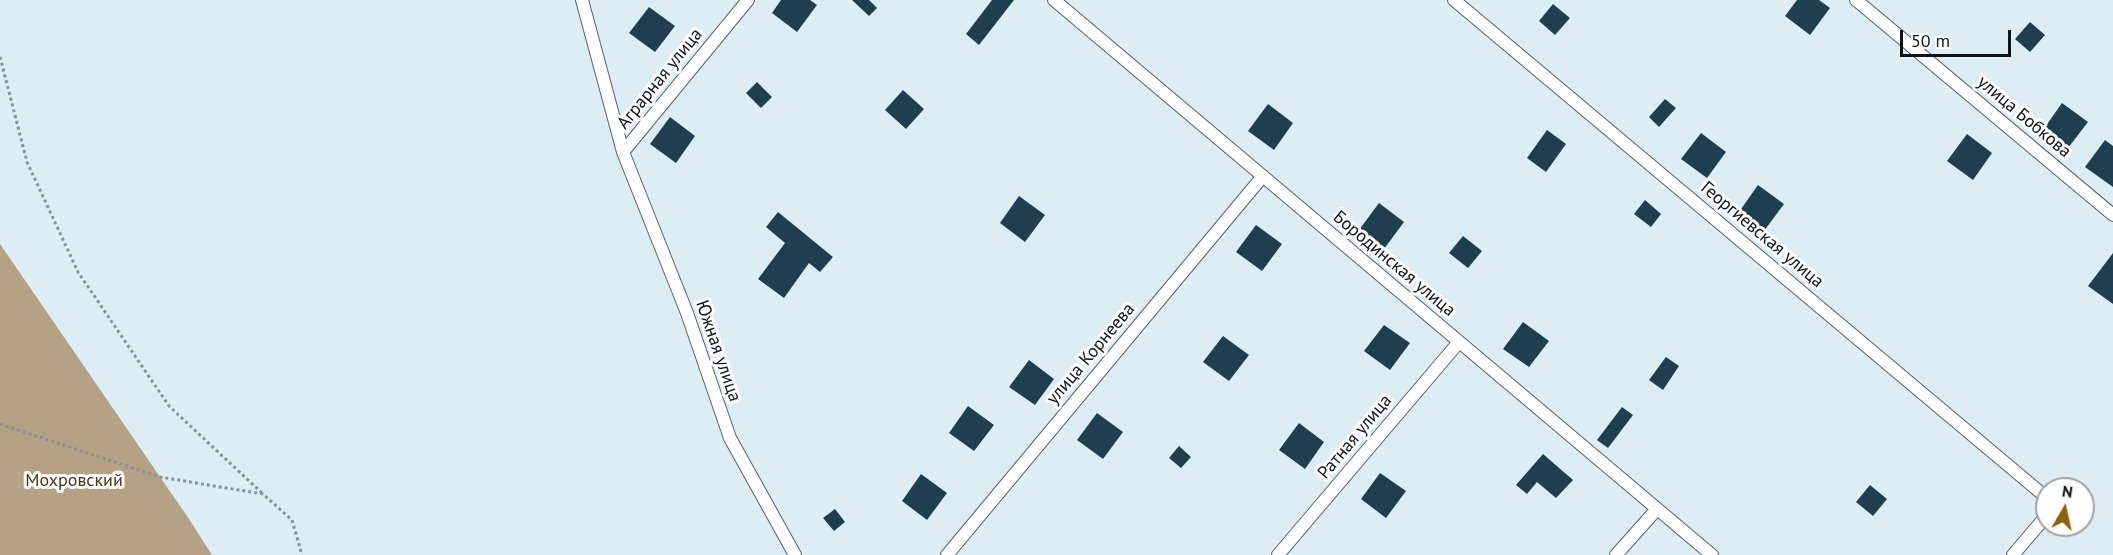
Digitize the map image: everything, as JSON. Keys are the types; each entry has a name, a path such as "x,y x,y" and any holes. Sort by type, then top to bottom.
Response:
{"street":[{"name":"Южная улица","path":"582,0 623,152 687,314 730,438 795,555"},
{"name":"Аграрная улица","path":"623,152 748,0"},
{"name":"Бородинская улица","path":"1054,0 1712,555"},
{"name":"Георгиевская улица","path":"1454,0 2035,488"},
{"name":"улица Бобкова","path":"1856,0 2113,215"},
{"name":"улица Корнеева","path":"947,555 1263,176"},
{"name":"Ратная улица","path":"1278,555 1459,342"},
{"path":"1616,555 1657,509"},
{"path":"2013,555 2035,529"}],"path":[{"path":"0,57 27,162 78,272 169,406 292,519 302,555"},
{"path":"0,424 160,477 263,494"}],"green space":[{"name":"Мохровский","path":"0,244 189,519 212,555 0,555"}],"building":[{"path":"781,0 810,0 817,5 797,32 772,13"},
{"path":"852,0 869,0 877,8 869,16"},
{"path":"992,0 1014,0 979,45 966,34"},
{"path":"1797,0 1819,0 1830,8 1810,35 1785,16"},
{"path":"1553,4 1570,18 1555,35 1539,21"},
{"path":"649,7 675,26 655,52 629,33"},
{"path":"2030,22 2045,35 2030,52 2015,39"},
{"path":"757,82 772,97 761,108 746,93"},
{"path":"903,90 924,109 906,129 885,110"},
{"path":"1665,99 1676,108 1659,127 1649,117"},
{"path":"2062,103 2088,122 2068,148 2043,130"},
{"path":"1268,104 1293,123 1274,150 1248,131"},
{"path":"670,117 695,136 676,163 650,144"},
{"path":"1547,130 1566,144 1546,172 1527,158"},
{"path":"1701,133 1726,152 1707,178 1681,159"},
{"path":"1967,134 1992,153 1973,180 1947,161"},
{"path":"2105,140 2113,146 2113,187 2085,167"},
{"path":"1758,185 1784,204 1764,231 1739,212"},
{"path":"1019,196 1045,215 1025,242 1000,223"},
{"path":"1645,200 1661,214 1651,227 1634,214"},
{"path":"1379,203 1404,222 1384,249 1359,230"},
{"path":"778,212 833,257 820,272 809,263 784,298 758,279 785,243 766,227"},
{"path":"1256,225 1282,244 1262,271 1236,252"},
{"path":"1463,236 1482,251 1468,268 1449,253"},
{"path":"2113,253 2113,304 2088,286"},
{"path":"1523,322 1549,341 1529,367 1503,349"},
{"path":"1384,325 1410,343 1390,370 1364,351"},
{"path":"1223,336 1249,355 1229,381 1203,362"},
{"path":"1666,357 1679,366 1663,390 1649,380"},
{"path":"1029,360 1054,379 1035,405 1009,387"},
{"path":"968,406 994,425 974,451 949,433"},
{"path":"1622,407 1633,415 1608,448 1597,440"},
{"path":"1097,413 1123,432 1103,459 1077,440"},
{"path":"1299,423 1324,442 1305,469 1279,450"},
{"path":"1179,446 1191,457 1181,468 1169,458"},
{"path":"1543,454 1573,480 1556,498 1537,482 1527,494 1516,485"},
{"path":"1380,473 1406,491 1386,518 1361,499"},
{"path":"921,474 947,493 927,520 902,501"},
{"path":"1870,485 1887,499 1873,516 1856,502"},
{"path":"835,509 845,522 834,531 823,518"}]}
